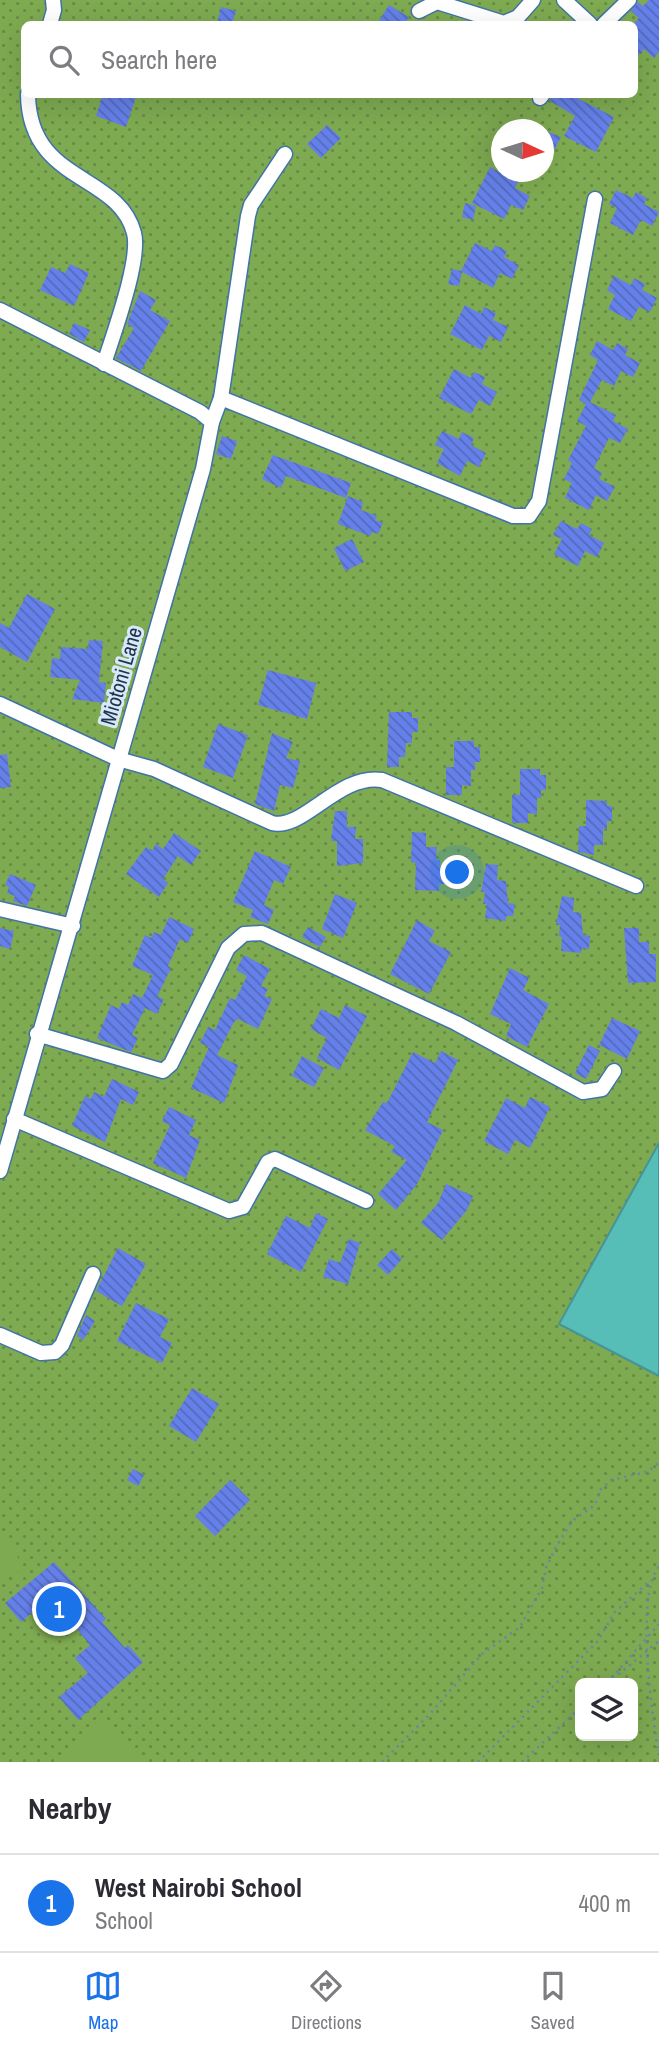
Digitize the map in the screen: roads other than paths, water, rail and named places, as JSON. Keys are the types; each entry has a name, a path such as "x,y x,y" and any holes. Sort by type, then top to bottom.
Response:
{"street":[{"path":"51,21 53,0"},
{"path":"509,21 518,17 533,0"},
{"path":"564,0 587,21"},
{"path":"607,21 629,0"},
{"path":"419,11 437,2 498,21"},
{"path":"28,98 31,126 54,161 111,200 129,219 135,235 130,274 104,364"},
{"name":"Miotoni Lane","path":"0,1171 37,1034 73,926 118,760 203,469 212,422 221,398 251,205 285,154"},
{"path":"221,398 513,516 529,516 539,501 595,199"},
{"path":"0,310 200,412 212,422"},
{"path":"0,704 118,760 154,769 278,824 288,822 353,782 371,778 382,780 636,886"},
{"path":"0,909 73,926"},
{"path":"37,1034 163,1071 171,1063 228,948 244,934 262,933 456,1023 583,1092 602,1089 614,1071"},
{"path":"14,1119 229,1212 243,1207 268,1162 275,1159 366,1201"},
{"path":"0,1335 41,1353 55,1352 62,1345 93,1274"}],"place":[{"name":"West Nairobi School","path":"59,1609"}]}
